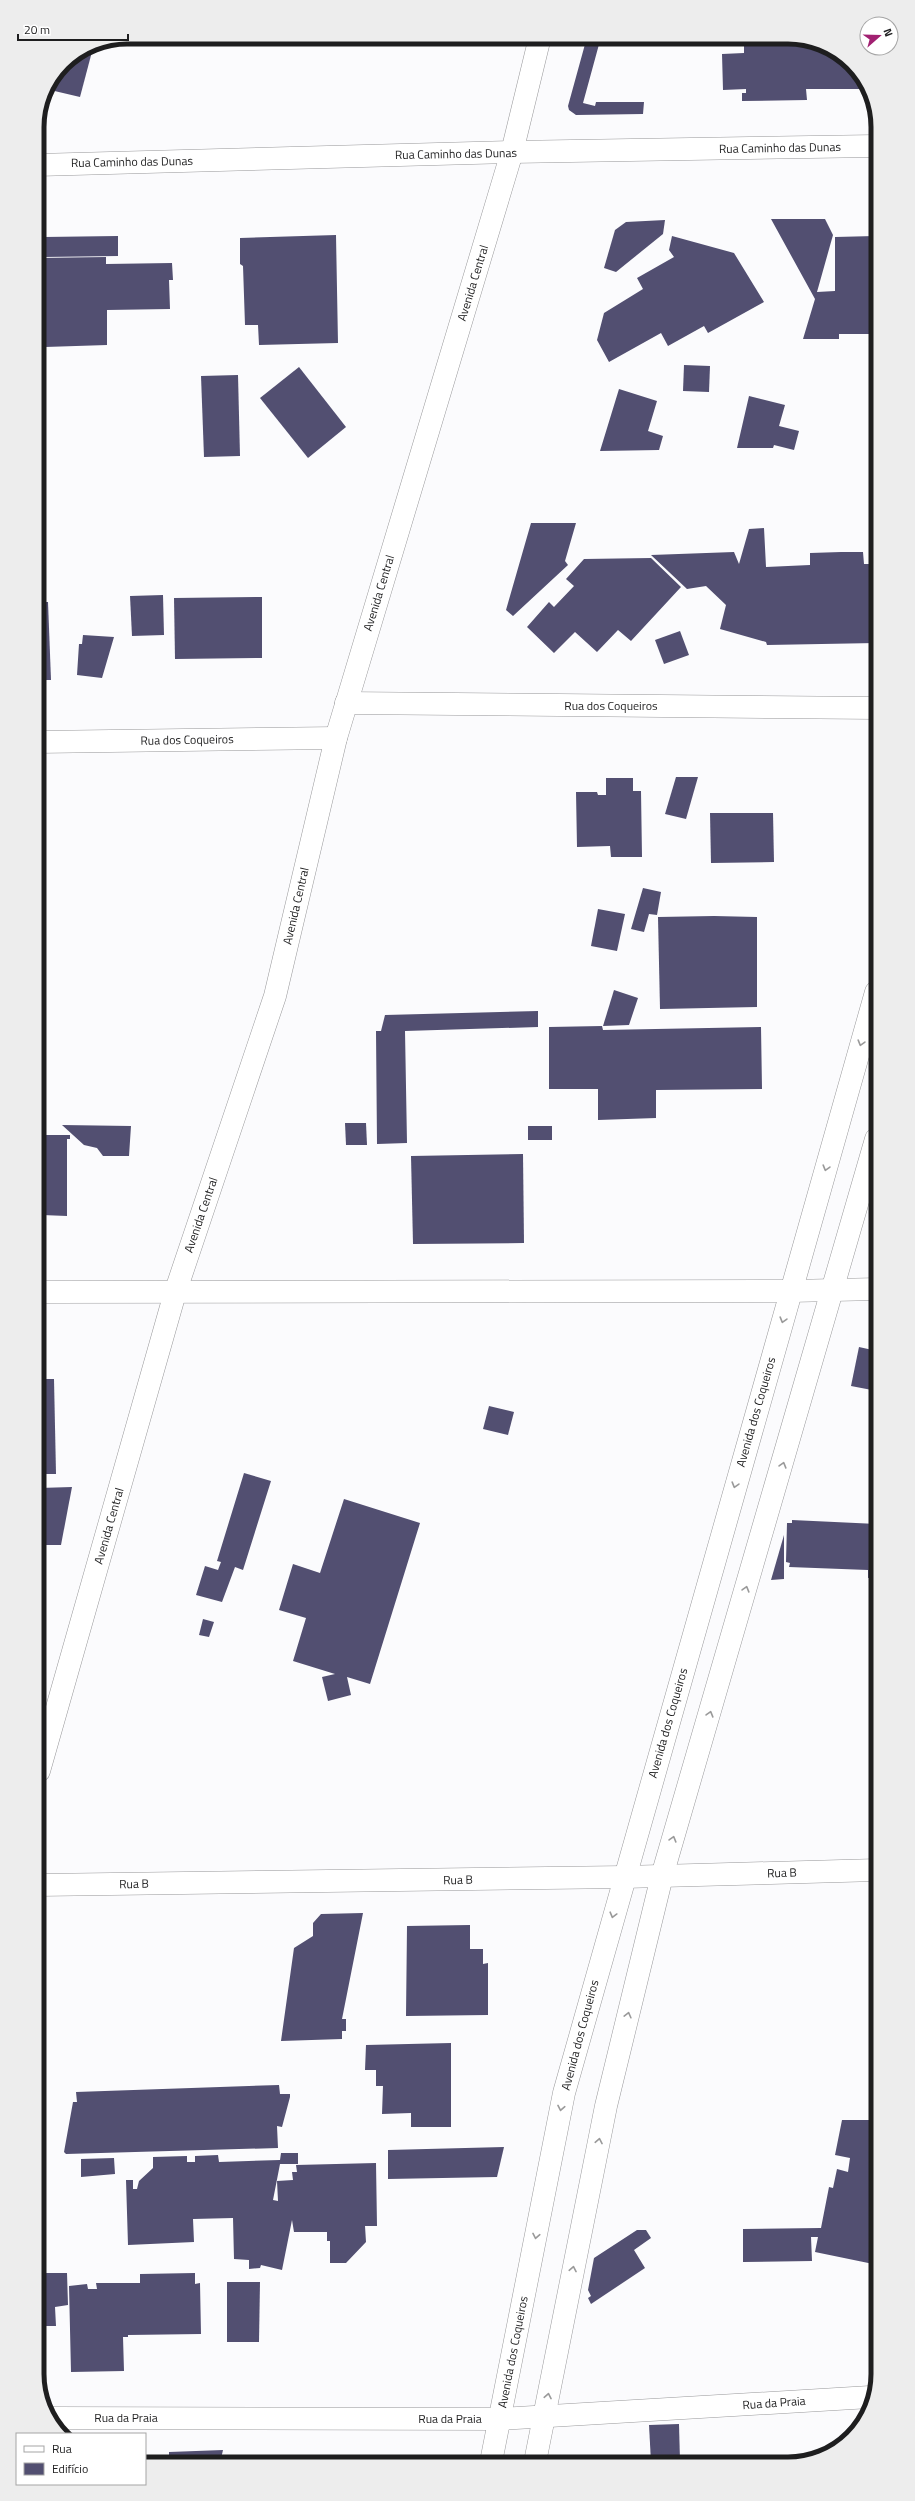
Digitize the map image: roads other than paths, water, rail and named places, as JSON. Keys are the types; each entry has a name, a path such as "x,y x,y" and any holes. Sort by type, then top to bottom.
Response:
{"street":[{"name":"Avenida Central","path":"44,1753 175,1293 275,996 336,738 512,152 538,44"},
{"name":"Rua Caminho das Dunas","path":"44,164 512,152 871,146"},
{"name":"Rua dos Coqueiros","path":"346,703 871,708"},
{"name":"Rua dos Coqueiros","path":"44,742 336,738"},
{"name":"Avenida dos Coqueiros","path":"492,2457 564,2093 871,1010"},
{"path":"536,2457 606,2106 662,1876 834,1290 871,1157"},
{"path":"44,1292 791,1292 871,1289"},
{"name":"Rua B","path":"44,1885 624,1877 871,1870"},
{"name":"Rua da Praia","path":"57,2418 500,2419 868,2397"}]}
